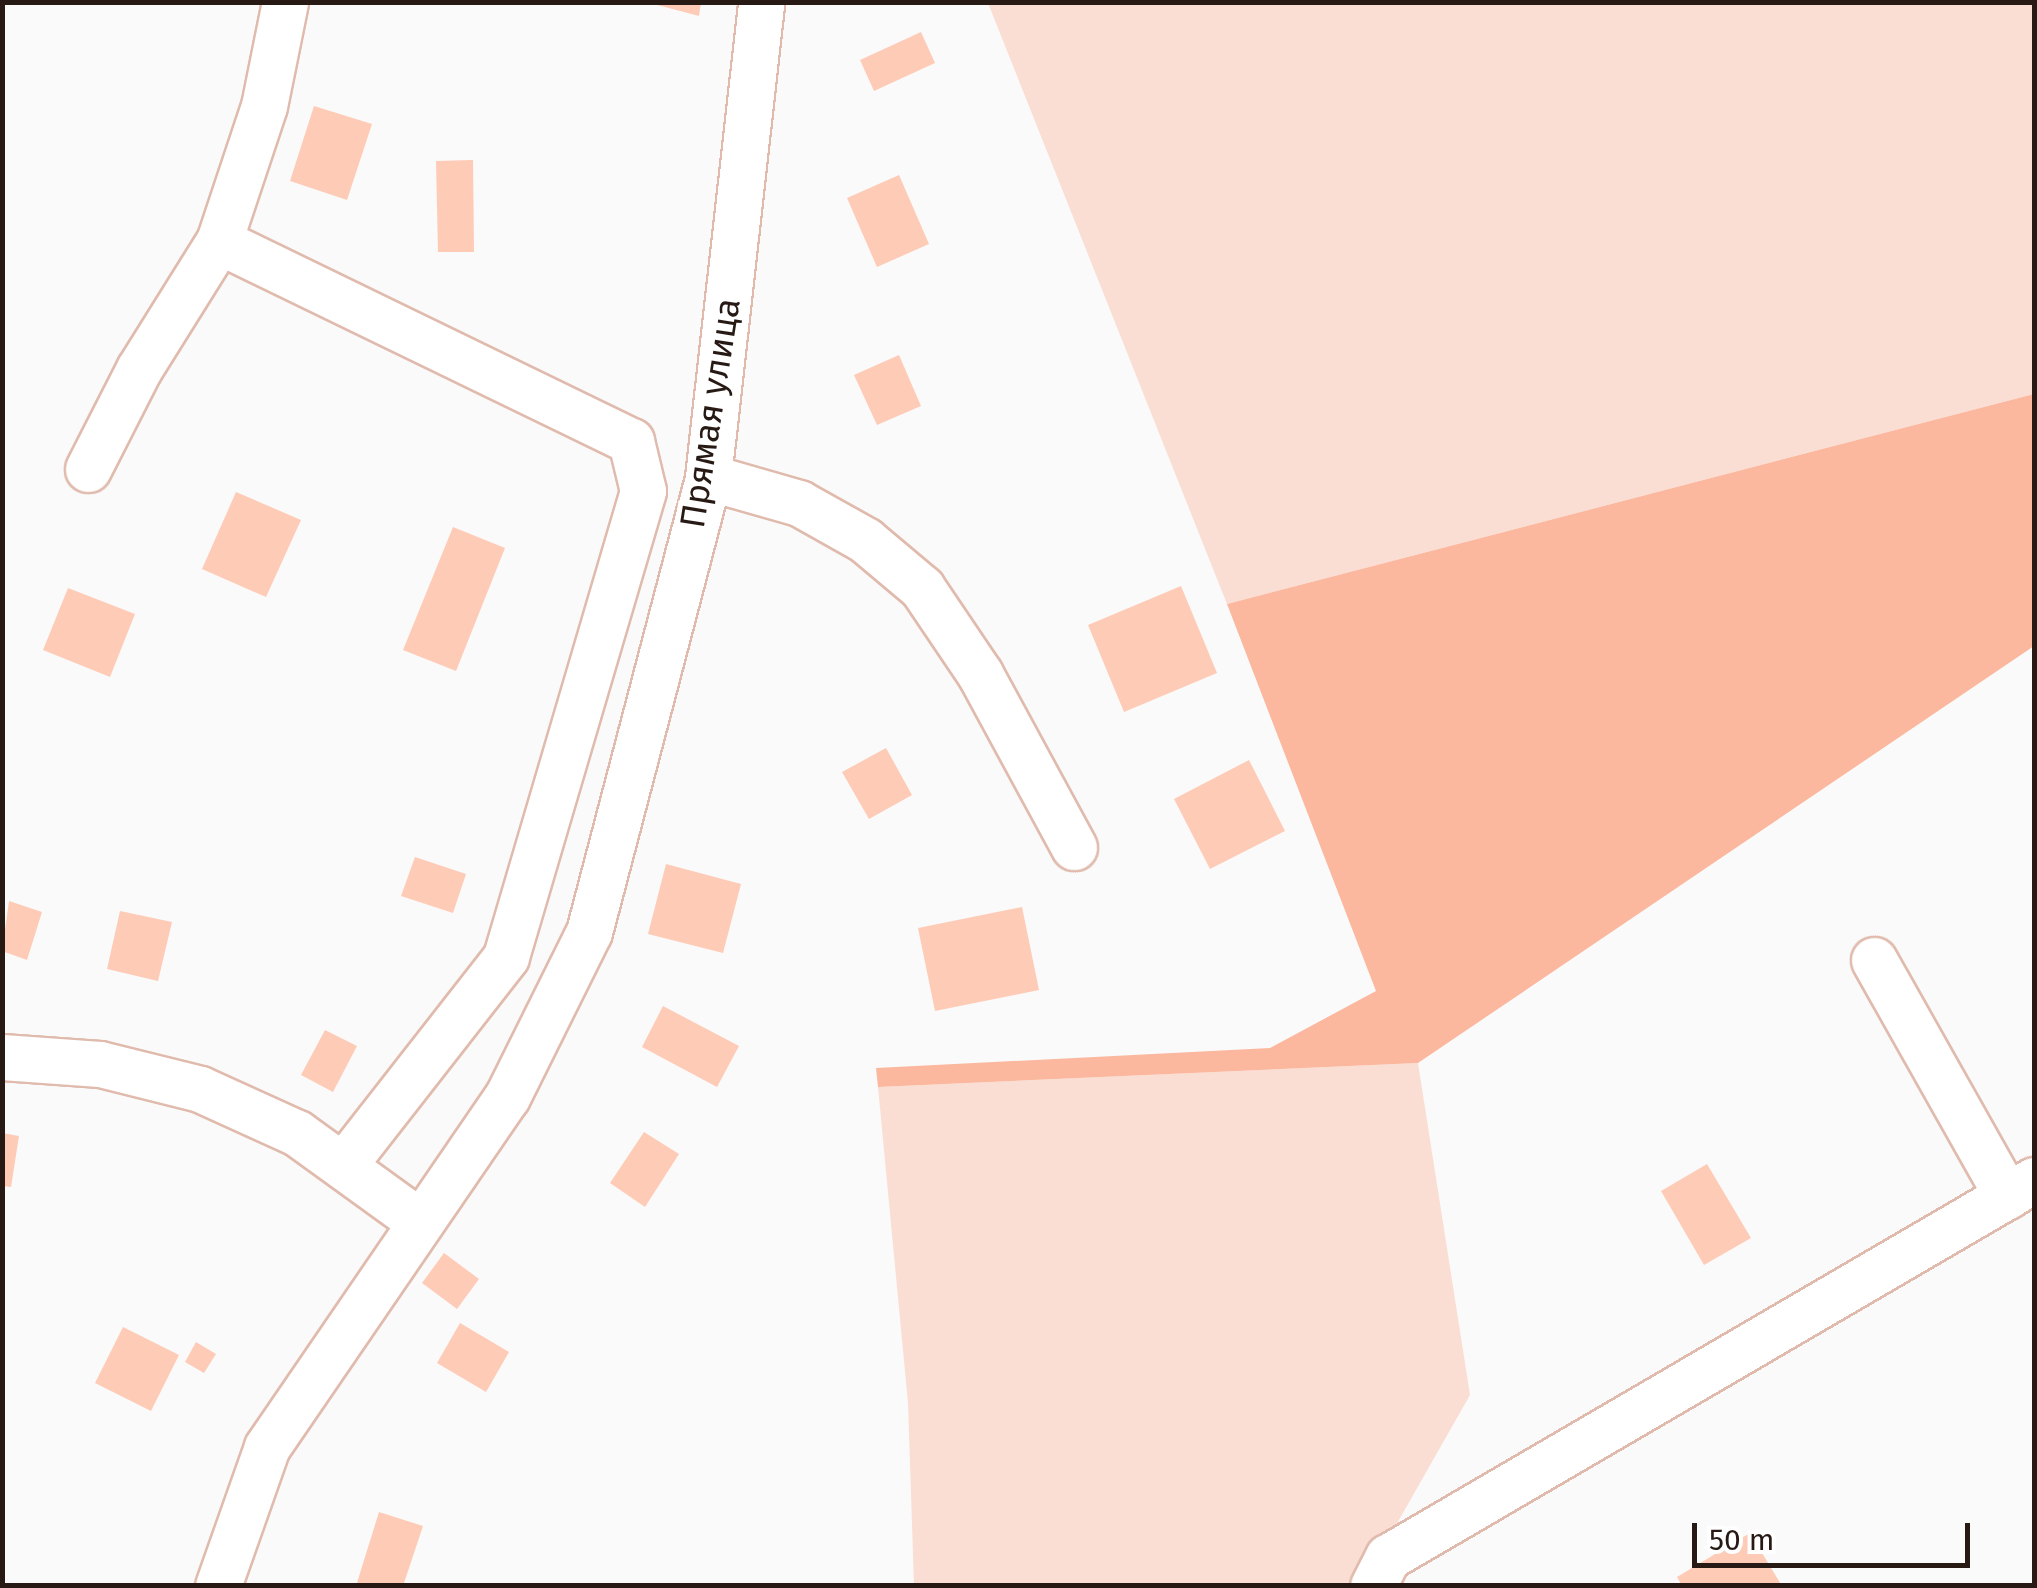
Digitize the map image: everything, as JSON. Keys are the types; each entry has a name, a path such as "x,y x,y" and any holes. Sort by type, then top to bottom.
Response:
{"street":[{"path":"88,470 139,369 219,242 264,106 285,2"},
{"name":"Прямая улица","path":"218,1586 267,1448 507,1097 589,932 708,477 761,2"},
{"path":"219,242 631,441 644,491 506,957 345,1163"},
{"path":"708,477 799,504 865,540 922,588 980,674 1074,847"},
{"path":"1373,1586 1388,1557 2021,1188 1874,960"},
{"path":"2,1057 100,1064 200,1089 345,1163 420,1222"}],"shaded area":[{"path":"988,3 2034,3 2034,394 1227,604"},
{"path":"2034,394 2034,646 1418,1063 878,1087 876,1068 1270,1048 1376,991 1227,604"},
{"path":"1418,1063 1470,1395 1362,1585 914,1585 908,1403 878,1087"}],"building":[{"path":"646,2 701,2 699,16"},
{"path":"921,32 935,63 874,91 860,60"},
{"path":"314,106 372,124 347,200 290,181"},
{"path":"473,160 474,252 438,252 436,161"},
{"path":"899,175 929,244 877,267 847,198"},
{"path":"899,355 921,406 877,425 854,375"},
{"path":"236,492 301,520 266,597 202,569"},
{"path":"453,527 505,548 456,671 403,650"},
{"path":"1181,586 1217,673 1124,712 1088,625"},
{"path":"68,588 135,614 110,677 43,650"},
{"path":"886,748 912,795 869,819 842,772"},
{"path":"1249,760 1285,831 1210,869 1174,799"},
{"path":"415,857 466,874 453,913 401,896"},
{"path":"666,864 741,884 723,953 648,934"},
{"path":"9,901 42,912 27,960 2,951"},
{"path":"1022,907 1039,990 935,1011 918,928"},
{"path":"120,911 172,922 158,981 107,969"},
{"path":"663,1006 739,1046 717,1087 642,1047"},
{"path":"325,1030 357,1046 333,1092 301,1075"},
{"path":"644,1132 679,1154 645,1207 610,1183"},
{"path":"2,1133 19,1136 11,1187 2,1186"},
{"path":"1707,1164 1751,1238 1704,1265 1661,1191"},
{"path":"444,1253 479,1279 457,1309 422,1283"},
{"path":"460,1323 509,1352 486,1392 437,1363"},
{"path":"123,1327 179,1355 151,1411 95,1383"},
{"path":"196,1342 216,1354 204,1373 185,1362"},
{"path":"379,1512 423,1526 403,1586 356,1586"},
{"path":"1750,1533 1782,1586 1682,1586 1677,1577"}]}
